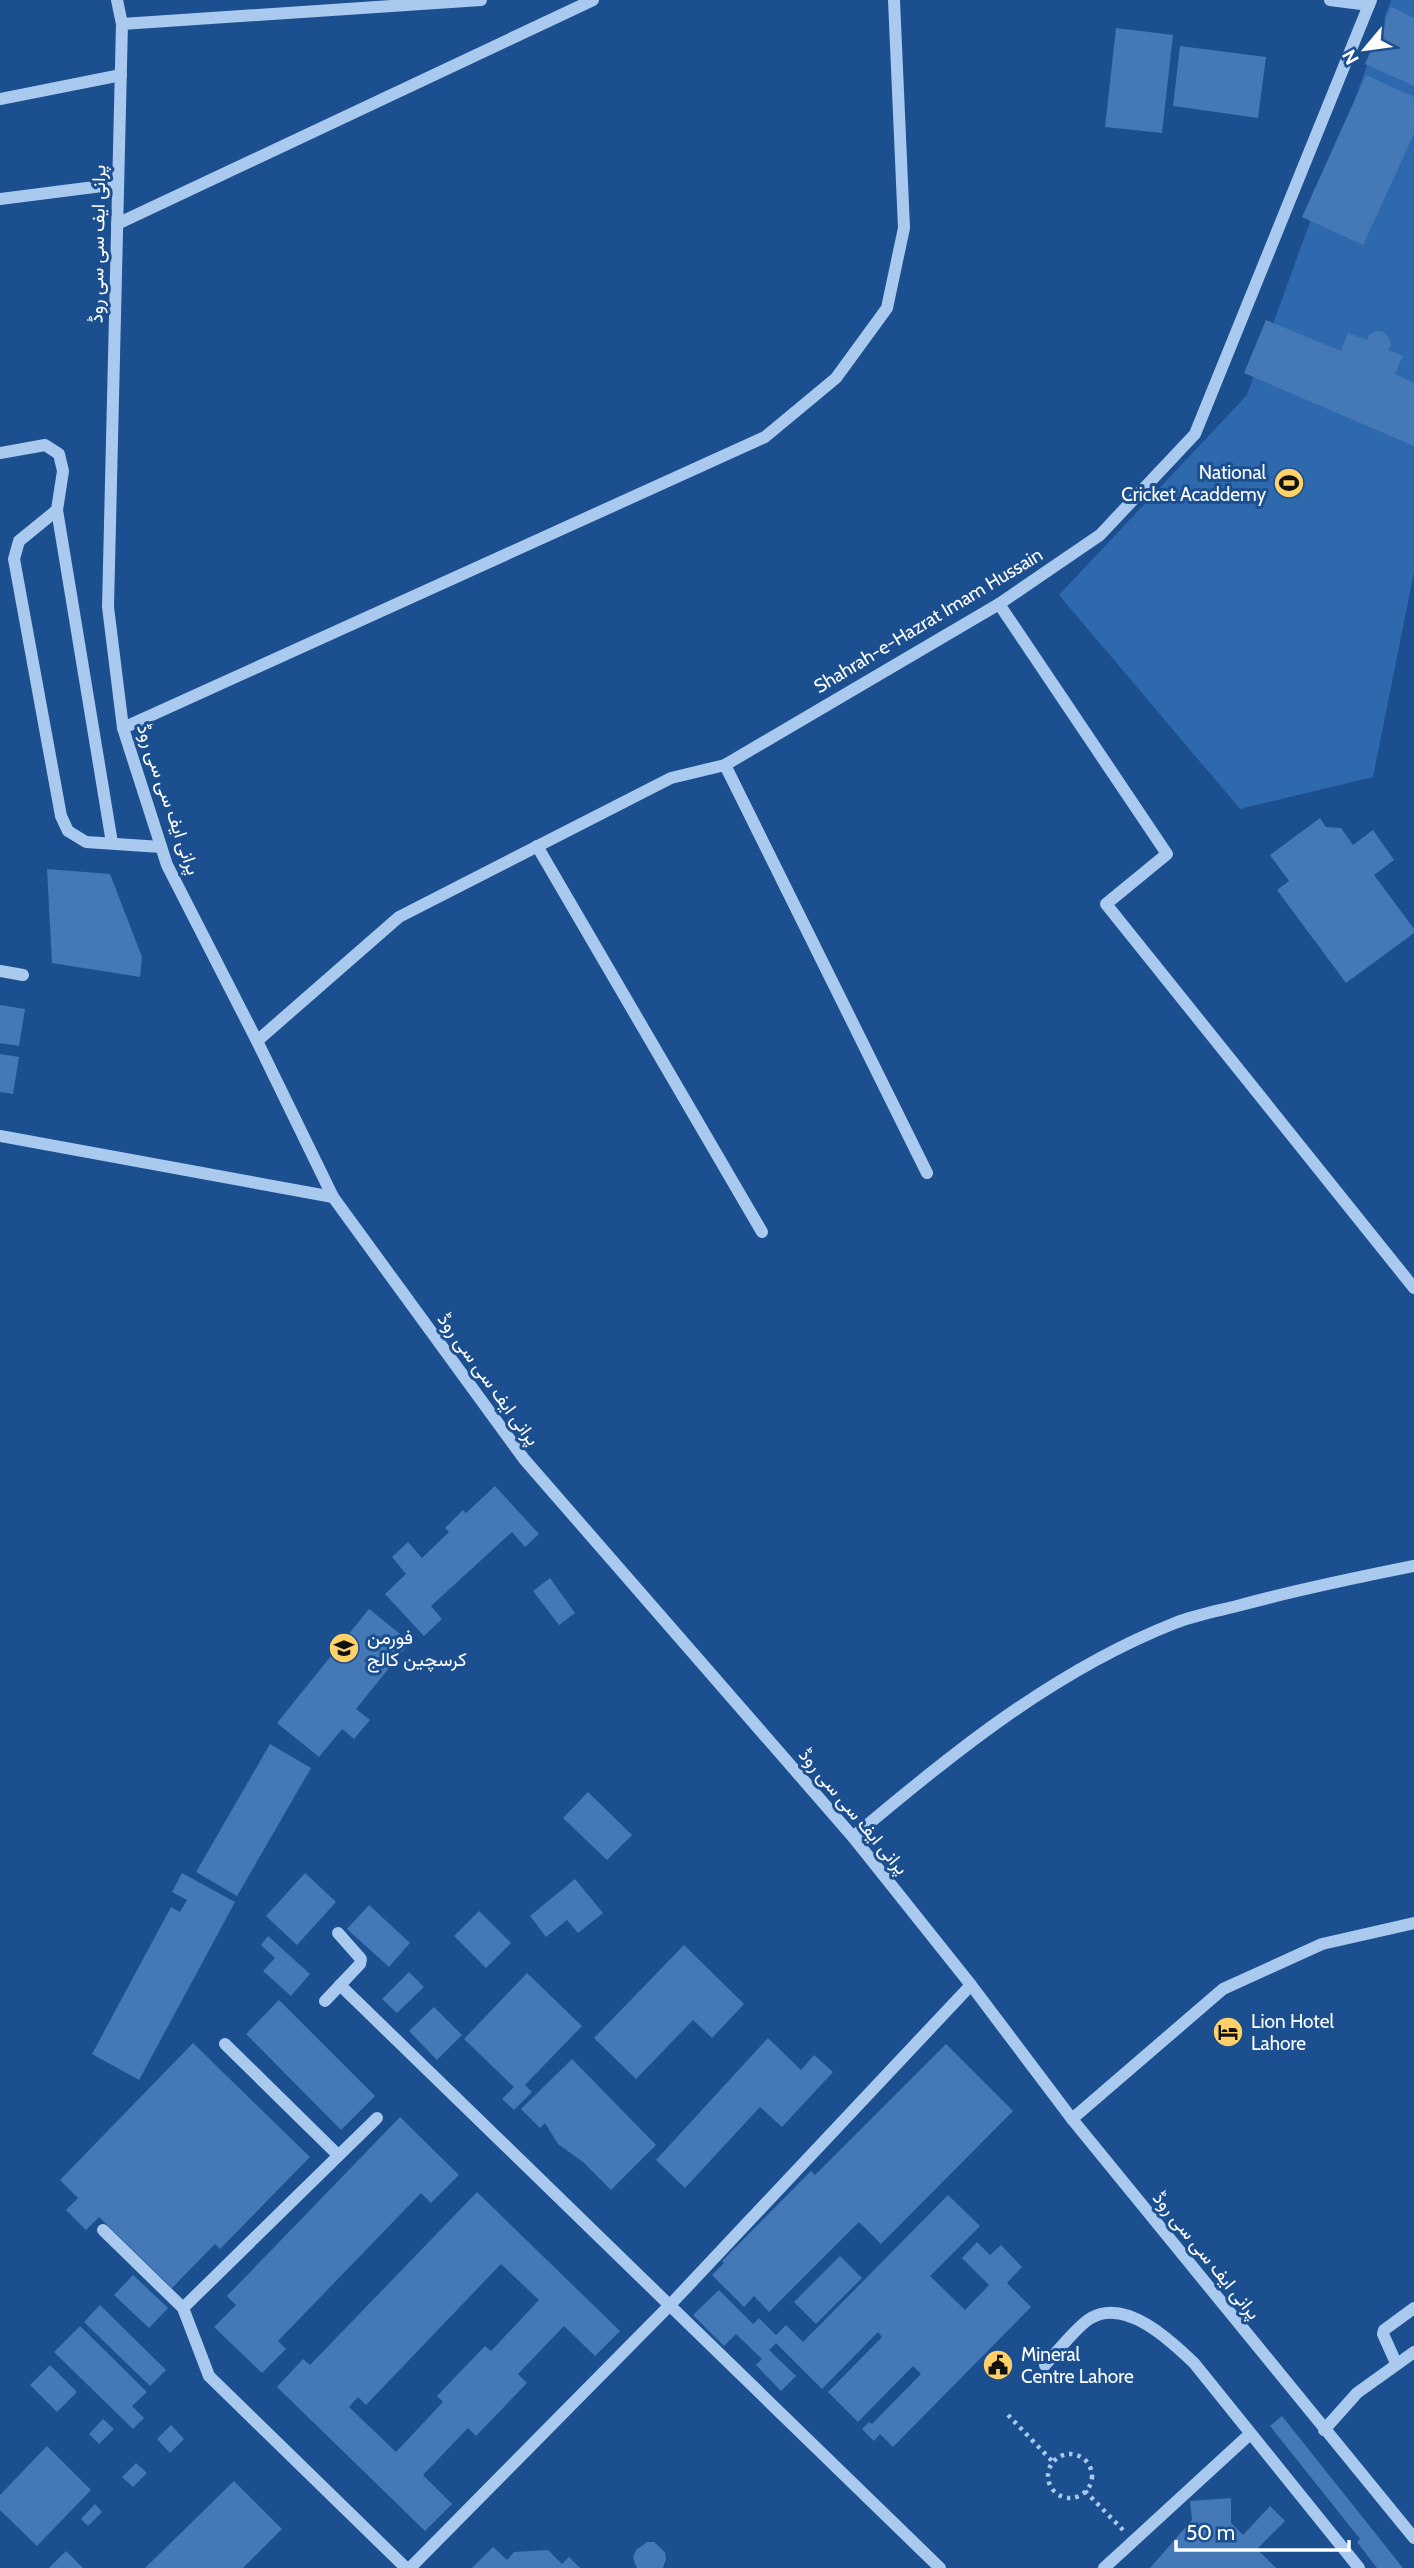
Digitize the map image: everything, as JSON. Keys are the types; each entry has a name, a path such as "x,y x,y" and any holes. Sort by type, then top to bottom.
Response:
{"street":[{"name":"پرانی ایف سی سی روڈ","path":"117,0 122,24 108,607 123,728 167,865 333,1197 524,1459 853,1838 971,1985 1072,2119 1414,2538"},
{"path":"122,24 481,0"},
{"path":"117,224 593,0"},
{"path":"123,728 765,437 836,378 887,308 904,228 894,0"},
{"path":"1330,0 1370,3"},
{"name":"Shahrah-e-Hazrat Imam Hussain","path":"257,1041 399,917 671,778 725,765 999,604 1100,535 1195,434 1370,3"},
{"path":"0,99 121,75"},
{"path":"0,199 118,184"},
{"path":"0,453 45,445 59,454 63,471 57,510 112,844"},
{"path":"57,510 19,541 14,559 61,816 68,831 86,842 161,847"},
{"path":"999,604 1167,854 1106,904 1414,1288"},
{"path":"725,765 927,1173"},
{"path":"537,846 762,1232"},
{"path":"0,971 23,975"},
{"path":"0,1136 333,1197"},
{"path":"853,1838 923,1777 1017,1709 1109,1652 1178,1622 1307,1587 1414,1566"},
{"path":"1072,2119 1223,1989 1322,1944 1414,1923"},
{"path":"325,2001 360,1964 361,1959 338,1933"},
{"path":"340,1985 940,2568"},
{"path":"103,2230 183,2308 209,2376 408,2568 670,2305 971,1985"},
{"path":"225,2044 338,2155"},
{"path":"183,2308 377,2118"},
{"path":"1396,2363 1383,2334 1384,2330 1414,2308"},
{"path":"1045,2365 1090,2318 1112,2312 1142,2321 1169,2339 1194,2363 1359,2568"},
{"path":"1324,2430 1357,2393 1414,2352"},
{"path":"1104,2568 1250,2434"}],"path":[{"path":"1008,2415 1054,2463"},
{"path":"1077,2454 1086,2460 1091,2467 1092,2476 1085,2491 1070,2498 1054,2493 1047,2478 1054,2463 1068,2455 1077,2454"},
{"path":"1085,2491 1134,2540"}],"shaded area":[{"name":"National Cricket Acaddemy","path":"1391,0 1414,0 1414,572 1373,777 1240,809 1059,595 1247,395"}],"building":[{"path":"1391,7 1414,18 1414,86 1365,64"},
{"path":"1116,28 1173,35 1162,133 1105,127"},
{"path":"1180,46 1266,57 1258,118 1173,106"},
{"path":"1366,75 1414,97 1414,134 1363,245 1302,217"},
{"path":"1266,320 1341,351 1348,333 1367,340 1369,335 1376,331 1384,332 1391,345 1388,350 1403,356 1395,374 1414,383 1414,446 1244,373"},
{"path":"1320,818 1326,827 1341,828 1353,845 1373,830 1394,860 1374,875 1414,929 1414,933 1346,983 1277,890 1289,881 1270,855"},
{"path":"47,869 110,874 142,957 140,977 52,963"},
{"path":"0,1005 25,1009 19,1046 0,1043"},
{"path":"0,1054 19,1057 13,1094 0,1092"},
{"path":"495,1486 539,1534 525,1547 512,1532 431,1606 442,1619 424,1636 385,1594 406,1574 392,1557 408,1542 422,1558 449,1532 445,1528 463,1510 466,1513"},
{"path":"550,1578 575,1613 559,1625 533,1591"},
{"path":"369,1609 410,1642 356,1709 370,1720 354,1739 342,1729 319,1757 277,1723"},
{"path":"270,1744 311,1768 237,1896 196,1872"},
{"path":"588,1792 632,1835 607,1860 563,1818"},
{"path":"182,1873 235,1902 139,2080 92,2054 171,1907 180,1912 187,1900 172,1892"},
{"path":"305,1873 336,1902 297,1945 266,1916"},
{"path":"575,1879 603,1913 578,1933 567,1920 546,1937 530,1916"},
{"path":"369,1905 410,1943 389,1967 347,1929"},
{"path":"479,1911 511,1943 486,1968 454,1936"},
{"path":"268,1936 310,1974 291,1996 263,1971 275,1958 261,1945"},
{"path":"684,1945 744,2004 712,2038 693,2020 636,2079 594,2038"},
{"path":"409,1972 424,1987 397,2013 382,1999"},
{"path":"527,1973 582,2026 525,2085 532,2092 514,2110 502,2099 514,2087 464,2039"},
{"path":"279,2000 375,2096 341,2130 246,2034"},
{"path":"434,2007 462,2035 437,2060 409,2031"},
{"path":"768,2038 801,2070 814,2055 833,2072 782,2127 760,2107 685,2188 656,2160"},
{"path":"193,2043 310,2157 220,2249 215,2244 172,2288 99,2217 86,2230 66,2210 78,2198 60,2180"},
{"path":"946,2044 1013,2111 881,2244 859,2222 769,2312 754,2296 744,2307 712,2275 724,2263 722,2261 811,2171 815,2175"},
{"path":"572,2059 656,2145 611,2190 583,2162 558,2144 545,2123 540,2128 521,2109"},
{"path":"400,2117 459,2175 431,2203 421,2193 278,2341 286,2349 262,2373 214,2327 236,2305 227,2296"},
{"path":"477,2192 620,2331 595,2356 564,2326 518,2374 527,2383 476,2436 468,2428 423,2475 452,2504 425,2531 277,2387 303,2359 310,2365","holes":["501,2264 539,2300 491,2351 485,2346 437,2396 443,2402 396,2452 349,2407 358,2397 366,2405"]},
{"path":"948,2195 980,2226 930,2276 965,2310 989,2285 962,2258 977,2242 990,2255 1001,2245 1022,2267 1007,2283 1031,2307 893,2447 880,2434 874,2441 862,2429 869,2422 872,2424 921,2374 913,2366 858,2422 828,2392 882,2337 878,2332 822,2389 776,2343 769,2350 796,2376 781,2391 756,2365 762,2359 736,2334 724,2346 693,2315 719,2290 753,2324 759,2318 776,2335 786,2325 803,2342"},
{"path":"840,2256 862,2278 816,2324 794,2302"},
{"path":"133,2275 168,2308 149,2328 114,2295"},
{"path":"100,2305 166,2370 150,2386 84,2322"},
{"path":"80,2326 147,2392 132,2406 144,2418 133,2429 54,2352"},
{"path":"50,2365 77,2392 57,2412 30,2385"},
{"path":"1282,2416 1403,2568 1377,2568 1357,2542 1360,2539 1270,2426"},
{"path":"103,2419 114,2429 99,2444 89,2434"},
{"path":"171,2425 184,2439 170,2453 157,2439"},
{"path":"47,2446 91,2490 37,2546 0,2510 0,2495"},
{"path":"136,2463 147,2473 133,2487 122,2477"},
{"path":"234,2481 282,2529 243,2568 145,2568"},
{"path":"1231,2498 1231,2523 1243,2535 1270,2506 1285,2521 1257,2549 1276,2568 1150,2568 1192,2520 1190,2501"},
{"path":"95,2504 102,2512 88,2526 81,2519"},
{"path":"647,2542 654,2542 665,2552 663,2568 637,2568 633,2557 636,2550"},
{"path":"493,2547 507,2560 514,2552 548,2550 562,2564 569,2557 580,2568 472,2568"},
{"path":"66,2551 83,2568 49,2568"}],"place":[{"name":"National Cricket Acaddemy","path":"1289,483"},
{"name":"فورمن کرسچین کالج","path":"344,1648"},
{"name":"Lion Hotel Lahore","path":"1228,2032"},
{"name":"Mineral Centre Lahore","path":"998,2365"}]}
